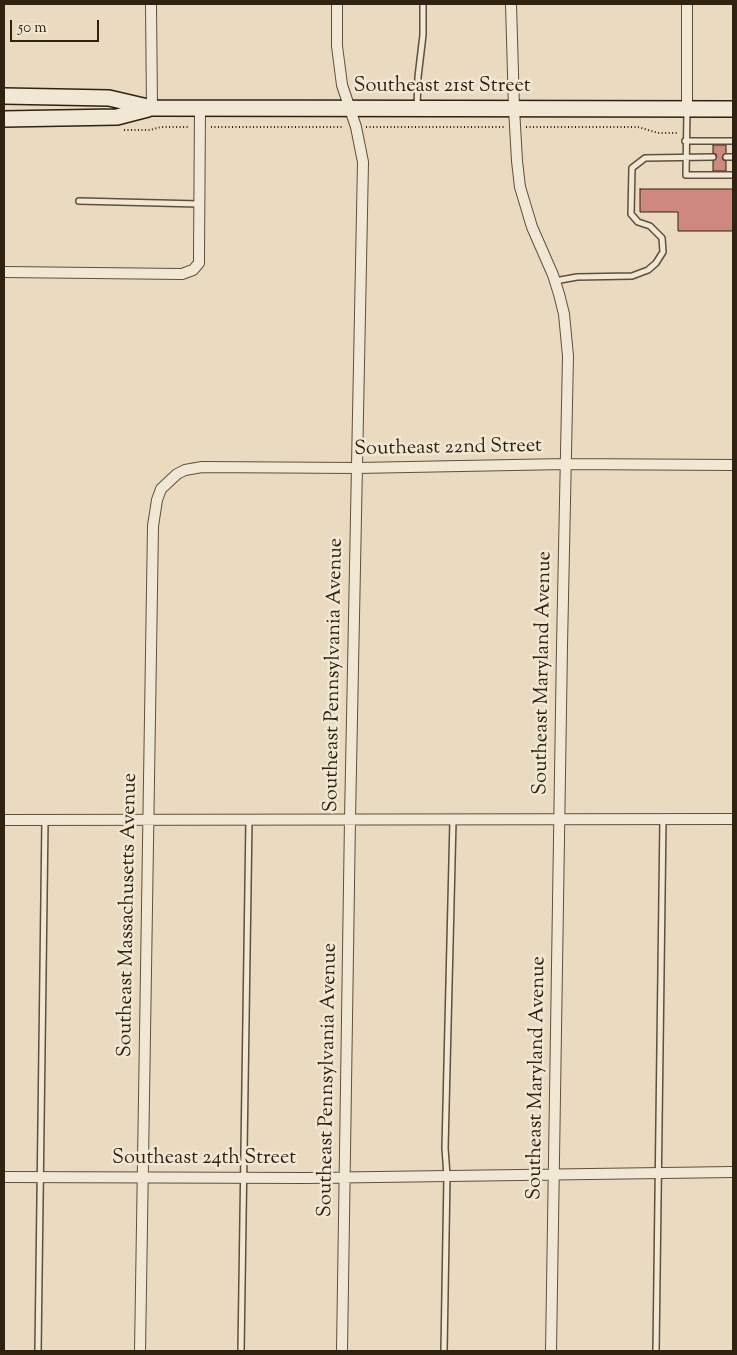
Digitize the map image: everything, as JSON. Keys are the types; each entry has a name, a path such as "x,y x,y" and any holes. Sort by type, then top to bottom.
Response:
{"main road":[{"name":"Southeast 21st Street","path":"4,96 109,98 152,108 733,109"},
{"name":"Southeast 21st Street","path":"4,119 117,117 152,108"}],"street":[{"path":"151,4 152,108"},
{"name":"Southeast Pennsylvania Avenue","path":"337,4 337,46 342,85 356,127 363,162 342,1351"},
{"name":"Southeast Maryland Avenue","path":"511,4 514,108 519,178 526,211 555,281 564,314 568,340 551,1351"},
{"path":"687,4 687,109"},
{"path":"4,272 182,274 193,270 199,263 200,108"},
{"name":"Southeast 22nd Street","path":"167,482 177,474 195,467 357,468 565,464 733,465"},
{"name":"Southeast Massachusetts Avenue","path":"140,1351 154,526 157,500 167,482"},
{"path":"4,820 733,819"},
{"name":"Southeast 24th Street","path":"4,1177 345,1178 733,1172"}],"lane":[{"path":"417,108 418,77 423,35 423,4"},
{"path":"687,109 686,175 733,175"},
{"path":"686,140 733,141"},
{"path":"555,281 577,277 632,276 648,270 656,263 663,252 662,238 650,226 638,222 631,214 632,168 645,158 713,157"},
{"path":"726,157 733,157"},
{"path":"79,201 199,204"},
{"path":"241,1351 248,819"},
{"path":"656,1351 660,1172 663,819"},
{"path":"38,1351 45,820"},
{"path":"444,1351 447,1176 445,1148 453,820"}],"path":[{"path":"120,130 150,130 161,127 638,127 658,133 686,133"}],"building":[{"path":"713,145 726,145 726,153 722,157 726,161 726,171 713,171 713,161 717,157 713,153"},
{"path":"640,189 733,189 733,231 678,231 678,212 640,212"}]}
